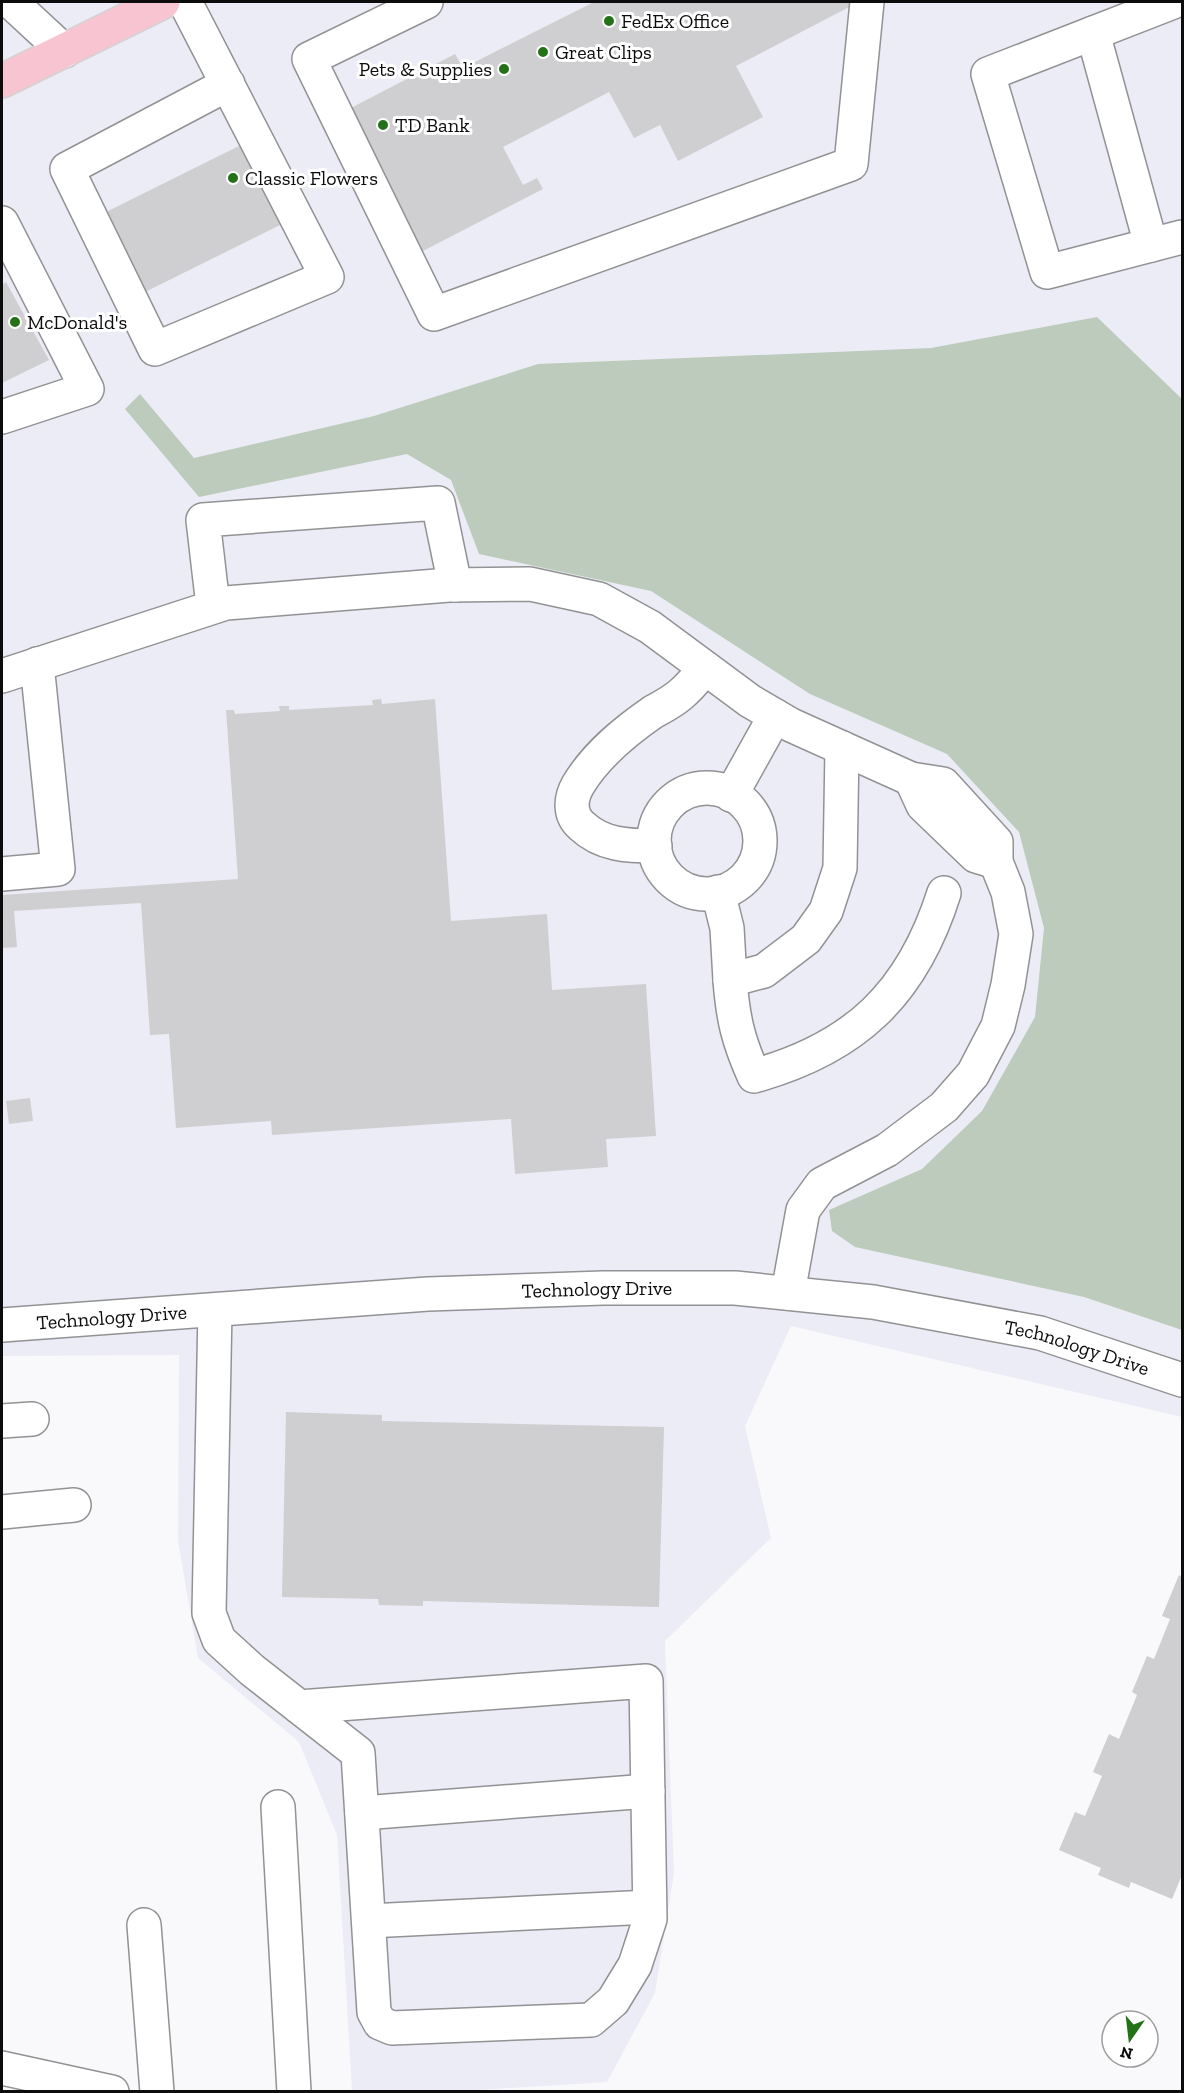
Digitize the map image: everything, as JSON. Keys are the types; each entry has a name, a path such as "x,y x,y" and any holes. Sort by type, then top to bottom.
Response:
{"main road":[{"path":"2,81 163,2"}],"street":[{"path":"2,8 10,2 64,51"},
{"path":"185,2 228,84 327,277 155,349 67,169 228,84"},
{"path":"426,2 309,59 435,314 851,164 867,2"},
{"path":"1173,2 988,74 1047,272 1182,237"},
{"path":"1093,33 1151,245"},
{"path":"2,223 87,389 2,417"},
{"path":"213,606 203,520 438,503 455,585"},
{"path":"2,676 226,603 455,585 530,584 599,599 650,627 750,701 791,725 911,779 943,784 996,842 996,862 1008,892 1016,934 1008,985 998,1026 973,1074 944,1107 887,1150 822,1184 802,1210 788,1293"},
{"path":"2,874 58,869 37,664"},
{"path":"655,846 631,846 592,836 577,822 571,809 574,794 588,768 608,748 645,718 679,697 705,668"},
{"path":"731,795 775,716"},
{"path":"730,980 764,971 806,939 826,911 840,868 843,748"},
{"path":"707,788 724,790 731,795 738,798 750,810 757,825 760,841 758,857 750,872 738,884 707,894 691,891 676,884 664,872 656,857 657,824 664,810 676,798 691,791 707,788"},
{"path":"718,892 727,928 732,1011 740,1043 754,1076 788,1067 828,1048 889,999 906,977 921,949 936,918 944,893"},
{"name":"Technology Drive","path":"2,1325 428,1294 591,1288 735,1288 873,1302 1040,1333 1182,1380"},
{"path":"215,1310 210,1613 219,1640 252,1670 358,1754 374,2012 380,2023 392,2028 591,2020 613,2001 635,1965 650,1919 646,1681 299,1707"},
{"path":"2,1512 74,1506"},
{"path":"362,1813 648,1791"},
{"path":"279,1807 294,2091"},
{"path":"369,1921 649,1907"},
{"path":"144,1925 158,2091"},
{"path":"2,2068 112,2091"}],"shaded area":[{"path":"2,2 1182,2 1182,1417 791,1326 745,1426 771,1538 665,1641 674,1873 655,1993 607,2082 463,2091 352,2091 337,1835 299,1742 198,1658 178,1541 179,1355 2,1356"}],"green space":[{"path":"1097,317 1182,399 1182,1330 1084,1297 855,1247 832,1231 829,1210 922,1169 982,1111 1035,1017 1044,928 1019,832 947,754 810,694 651,591 479,554 451,480 407,454 199,497 125,409 140,394 194,458 374,416 538,364 931,348"}],"building":[{"path":"594,2 851,2 853,5 736,66 763,117 678,161 660,125 634,138 609,92 503,147 523,185 537,178 543,189 421,252 347,110 455,54 463,68"},
{"path":"249,141 284,223 135,297 100,215"},
{"name":"McDonald's","path":"6,282 49,360 2,383 2,285"},
{"path":"381,699 382,704 435,699 451,921 547,914 552,990 646,984 656,1136 606,1139 608,1167 515,1174 511,1119 272,1135 271,1121 176,1128 169,1034 150,1035 141,903 14,911 17,947 2,948 2,895 238,879 226,710 234,710 235,714 280,711 279,706 289,706 289,710 373,705 372,700"},
{"path":"30,1098 33,1121 9,1124 6,1101"},
{"path":"286,1412 382,1415 382,1421 664,1427 659,1607 423,1601 423,1606 379,1605 378,1599 282,1597"},
{"path":"1179,1575 1182,1577 1182,1875 1172,1899 1131,1882 1129,1888 1098,1875 1101,1868 1059,1850 1075,1812 1085,1816 1102,1776 1093,1772 1109,1734 1119,1739 1137,1695 1132,1692 1147,1656 1154,1659 1170,1619 1162,1616"}],"place":[{"name":"FedEx Office","path":"609,21"},
{"name":"Great Clips","path":"543,52"},
{"name":"Pets & Supplies","path":"504,69"},
{"name":"TD Bank","path":"383,125"},
{"name":"Classic Flowers","path":"233,178"},
{"name":"McDonald's","path":"15,322"}]}
